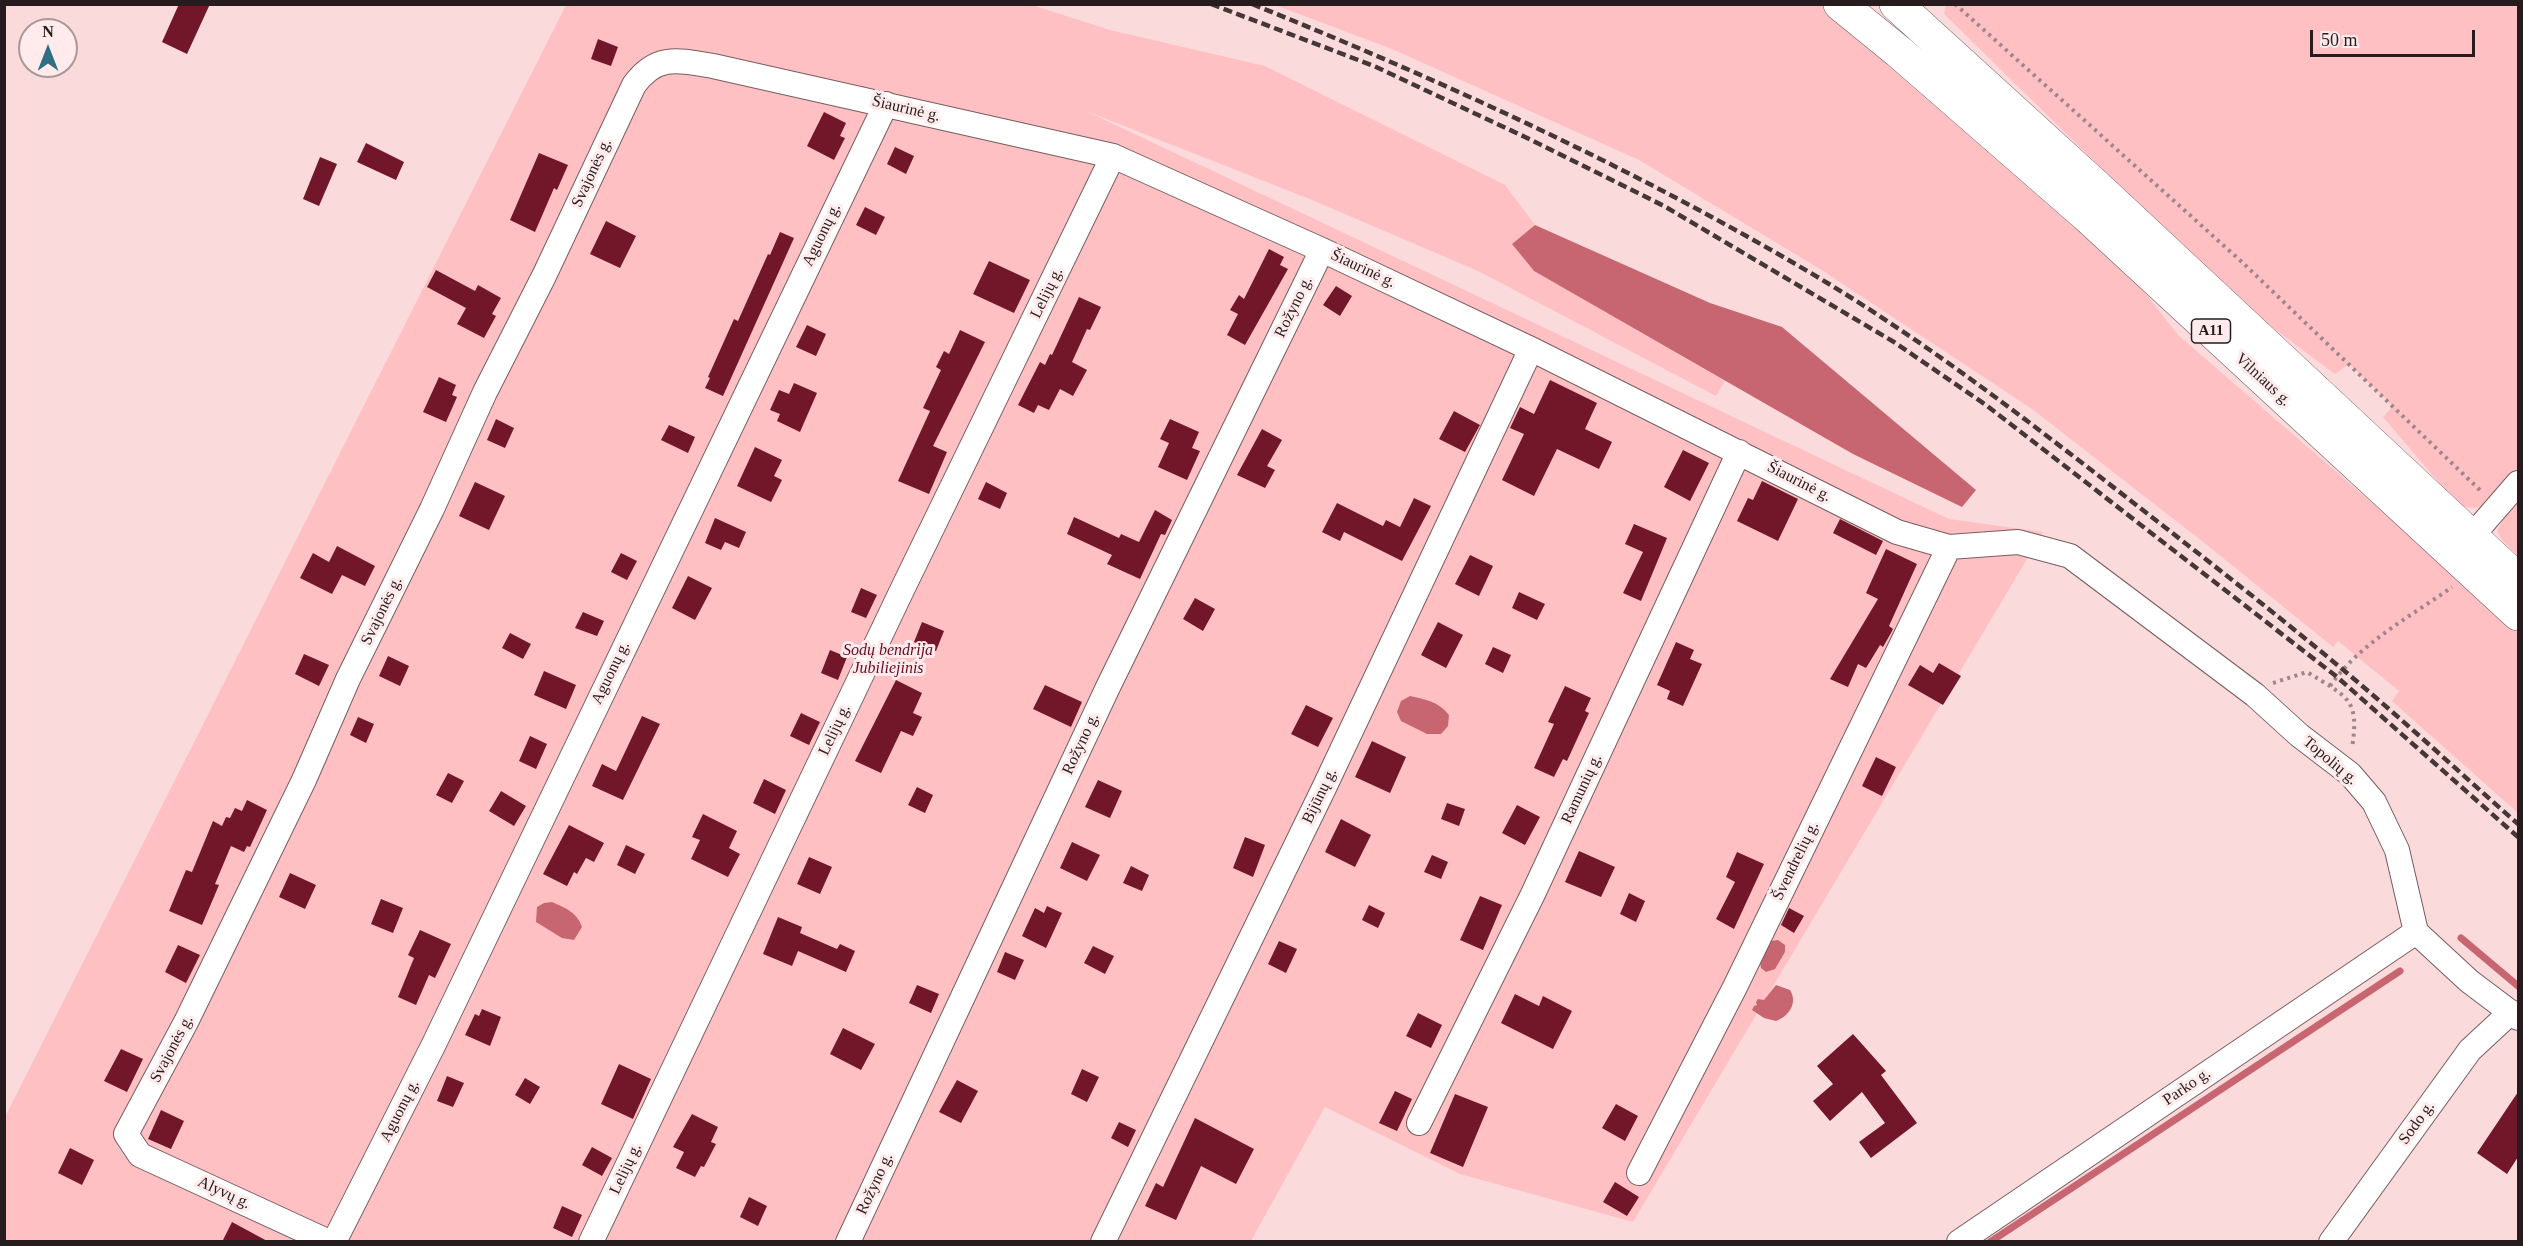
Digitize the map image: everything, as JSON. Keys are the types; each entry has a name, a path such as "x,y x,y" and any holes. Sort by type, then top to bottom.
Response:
{"highway":[{"name":"Vilniaus g.","path":"1840,4 1899,52 2086,215 2518,614"},
{"name":"Vilniaus g.","path":"1896,4 2518,580"}],"street":[{"name":"Šiaurinė g.","path":"634,85 643,72 658,62 682,61 886,104 1113,156 1322,249 1531,349 1897,532 1949,547 2018,542 2070,556"},
{"name":"Svajonės g.","path":"126,1134 186,1022 304,780 348,679 432,509 485,392 544,276 634,85"},
{"name":"Aguonų g.","path":"334,1242 433,1046 886,104"},
{"name":"Lelijų g.","path":"591,1242 903,588 1113,156"},
{"name":"Rožyno g.","path":"848,1242 1113,676 1322,249"},
{"name":"Bijūnų g.","path":"1103,1242 1319,799 1531,349"},
{"name":"Ramunių g.","path":"1419,1123 1532,896 1739,452"},
{"path":"2472,536 2518,483"},
{"name":"Švendrelių g.","path":"1640,1173 1735,987 1949,547"},
{"name":"Topolių g.","path":"2070,556 2255,695 2300,735 2350,774 2374,802 2397,850 2416,932"},
{"path":"2416,932 2469,981 2515,1015"},
{"name":"Parko g.","path":"1959,1242 2416,932"},
{"name":"Sodo g.","path":"2331,1242 2470,1050 2515,1015"},
{"name":"Alyvų g.","path":"126,1134 140,1155 329,1242"}],"path":[{"path":"1955,4 2242,262 2498,507"},
{"path":"2330,686 2342,669 2363,649 2454,586"},
{"path":"2255,695 2277,681 2307,672 2351,702 2356,722 2350,774"}],"green space":[{"path":"1946,4 2518,5 2518,556 2502,540 2497,531 2506,515 2491,501 2474,508 2457,504 2383,417 2393,406 2349,364 2335,374 2238,302 1944,14"},
{"name":"Sodų bendrija Jubiliejinis","path":"566,5 1032,5 1110,30 1265,66 1505,185 1535,225 1512,244 1534,271 1725,381 1716,396 1478,271 1312,200 1086,111 1949,519 2043,532 1633,1222 1460,1174 1325,1107 1251,1241 5,1241 4,1119"},
{"path":"1275,5 1825,5 2127,270 2178,335 2518,629 2518,813 2392,701 2399,691 2338,641 2333,647 2207,545 2032,409 1820,269 1639,160 1392,49"}],"shaded area":[{"path":"1535,225 1710,303 1782,327 1976,490 1962,507 1853,454 1534,271 1512,244"},
{"path":"1410,696 1436,704 1449,715 1448,726 1441,734 1427,734 1401,721 1397,712 1401,701"},
{"path":"552,902 570,911 580,922 582,927 574,940 562,938 536,922 537,907"},
{"path":"1778,940 1785,945 1785,952 1775,969 1766,972 1761,968 1760,961 1771,941"},
{"path":"1776,985 1790,990 1793,1004 1785,1016 1776,1021 1764,1018 1752,1010 1757,1005 1758,999 1764,1000"}],"building":[{"path":"179,4 210,4 187,54 162,42"},
{"path":"598,39 618,47 611,66 591,59"},
{"path":"824,112 846,123 840,136 845,138 834,160 807,146"},
{"path":"366,143 404,162 396,180 357,162"},
{"path":"895,147 914,156 906,174 887,164"},
{"path":"539,153 568,165 557,190 554,188 535,232 510,220"},
{"path":"320,157 337,164 319,206 303,199"},
{"path":"865,207 885,217 876,235 856,225"},
{"path":"606,221 636,236 620,268 590,254"},
{"path":"780,232 794,238 723,396 705,388 710,378 708,377 734,319 738,321"},
{"path":"1269,249 1284,257 1280,265 1288,269 1245,345 1227,335 1238,314 1230,310 1239,295 1244,299"},
{"path":"989,261 1030,280 1014,313 973,294"},
{"path":"436,270 475,291 478,285 501,298 492,314 496,316 484,338 457,324 466,308 427,287"},
{"path":"1336,286 1352,296 1340,316 1323,305"},
{"path":"1079,297 1101,307 1090,330 1087,329 1072,362 1087,370 1073,396 1060,389 1049,410 1038,405 1034,413 1018,405 1040,362 1045,365 1050,354 1052,355"},
{"path":"807,325 826,334 816,356 796,347"},
{"path":"960,330 985,342 933,446 947,452 929,494 898,481 930,411 923,408 941,370 936,367 944,351 949,354"},
{"path":"439,377 456,385 452,395 457,397 446,422 423,412"},
{"path":"1550,380 1597,403 1585,429 1612,442 1599,469 1557,449 1534,496 1502,480 1524,434 1510,428 1520,407 1534,414"},
{"path":"794,383 817,393 800,432 777,421 780,414 770,410 779,390 789,394"},
{"path":"1454,411 1480,425 1465,452 1439,439"},
{"path":"496,419 514,428 505,448 487,440"},
{"path":"1170,419 1199,432 1192,448 1200,451 1187,480 1158,467 1169,443 1160,439"},
{"path":"669,425 695,437 688,453 661,440"},
{"path":"1262,429 1282,440 1267,466 1275,470 1265,488 1237,475"},
{"path":"755,447 782,460 774,476 782,480 771,502 737,486"},
{"path":"1683,450 1709,463 1690,501 1664,487"},
{"path":"1762,481 1798,499 1778,541 1737,521 1748,498 1753,500"},
{"path":"475,482 505,496 489,530 459,516"},
{"path":"986,482 1007,493 1000,509 978,499"},
{"path":"1414,498 1431,506 1402,561 1344,532 1340,541 1322,532 1337,503 1383,526 1386,520 1400,527"},
{"path":"1155,510 1172,520 1165,535 1161,534 1140,579 1107,564 1112,555 1067,534 1074,517 1119,538 1121,534 1139,542"},
{"path":"715,518 746,532 739,548 725,542 721,550 705,543"},
{"path":"1840,519 1883,541 1876,555 1833,533"},
{"path":"1634,524 1667,538 1641,601 1623,593 1643,552 1625,544"},
{"path":"337,546 375,566 365,586 342,575 332,594 300,578 313,553 329,562"},
{"path":"1886,549 1917,564 1889,626 1893,629 1891,633 1883,647 1880,645 1866,668 1858,664 1848,687 1830,679 1878,599 1866,593"},
{"path":"621,553 637,561 627,580 611,572"},
{"path":"1470,555 1493,566 1479,596 1455,584"},
{"path":"688,576 712,588 695,620 672,608"},
{"path":"861,588 877,595 866,618 851,612"},
{"path":"1519,592 1545,604 1537,620 1512,608"},
{"path":"1195,598 1215,609 1203,631 1183,619"},
{"path":"583,612 604,621 597,636 575,628"},
{"path":"922,622 944,631 936,651 914,642"},
{"path":"1438,622 1463,635 1446,668 1421,655"},
{"path":"510,633 531,644 523,659 502,648"},
{"path":"1676,642 1694,650 1690,659 1702,664 1683,706 1667,699 1670,691 1657,685"},
{"path":"1493,647 1511,655 1503,673 1485,664"},
{"path":"830,650 847,657 838,680 821,673"},
{"path":"304,654 329,665 319,686 295,674"},
{"path":"388,656 409,666 400,686 379,676"},
{"path":"1939,663 1961,676 1943,705 1908,685 1920,665 1933,673"},
{"path":"544,671 576,685 566,709 534,695"},
{"path":"896,680 922,693 913,713 922,717 913,736 901,731 881,773 855,761"},
{"path":"1045,685 1082,702 1071,727 1033,709"},
{"path":"1565,686 1591,698 1585,711 1589,713 1567,761 1563,759 1554,777 1534,768 1554,724 1548,722"},
{"path":"1306,705 1333,718 1318,747 1291,734"},
{"path":"801,713 820,722 809,745 790,736"},
{"path":"642,716 660,724 623,800 592,786 602,764 616,771"},
{"path":"358,717 374,724 366,743 350,735"},
{"path":"530,736 547,744 536,769 519,761"},
{"path":"1372,741 1406,757 1390,793 1355,777"},
{"path":"1876,757 1896,767 1882,796 1862,786"},
{"path":"448,773 464,781 452,803 436,795"},
{"path":"764,779 786,790 775,814 753,803"},
{"path":"1098,780 1122,791 1110,818 1085,807"},
{"path":"917,787 933,795 925,813 908,805"},
{"path":"501,791 526,806 514,826 489,811"},
{"path":"247,800 267,810 250,847 247,846 244,852 231,846 215,884 219,885 202,925 169,911 186,870 192,872 213,821 222,826 226,817 230,818 235,808 242,811"},
{"path":"1447,803 1465,809 1459,826 1441,819"},
{"path":"1517,805 1540,817 1525,845 1502,833"},
{"path":"703,814 737,831 729,848 740,854 728,877 691,859 700,840 692,837"},
{"path":"1341,819 1371,835 1355,867 1325,852"},
{"path":"569,825 604,843 594,862 586,858 577,874 574,872 567,886 543,874"},
{"path":"1245,837 1265,845 1253,877 1233,868"},
{"path":"1072,842 1100,855 1087,881 1060,868"},
{"path":"626,845 645,854 635,874 617,865"},
{"path":"1579,851 1615,867 1601,897 1565,882"},
{"path":"1737,852 1764,864 1734,929 1716,919 1735,882 1726,877"},
{"path":"1432,855 1448,862 1441,879 1424,872"},
{"path":"809,857 832,867 820,894 797,884"},
{"path":"1131,866 1149,875 1142,891 1123,883"},
{"path":"290,873 316,885 305,909 279,897"},
{"path":"1629,893 1645,901 1636,922 1620,914"},
{"path":"1480,896 1502,905 1483,950 1460,940"},
{"path":"381,899 403,908 393,933 371,924"},
{"path":"1369,905 1385,913 1378,928 1362,920"},
{"path":"1047,906 1062,913 1046,948 1022,936 1035,908 1044,913"},
{"path":"1789,908 1804,916 1794,933 1781,925"},
{"path":"778,917 802,927 800,933 837,949 840,944 855,951 846,972 798,951 792,966 763,954"},
{"path":"420,930 451,944 435,978 429,975 416,1005 398,997 414,958 408,955"},
{"path":"1279,941 1297,949 1286,973 1268,964"},
{"path":"178,945 200,955 186,983 165,972"},
{"path":"1093,946 1114,956 1105,974 1084,963"},
{"path":"1005,952 1024,960 1015,980 997,972"},
{"path":"917,985 939,994 931,1013 909,1003"},
{"path":"1515,994 1539,1006 1543,996 1572,1011 1553,1049 1501,1023"},
{"path":"482,1009 501,1017 490,1046 465,1035 475,1014 479,1016"},
{"path":"1418,1013 1442,1025 1431,1048 1406,1036"},
{"path":"843,1028 875,1044 861,1070 830,1054"},
{"path":"1853,1034 1886,1071 1881,1075 1917,1123 1871,1158 1859,1142 1885,1123 1862,1092 1830,1121 1813,1101 1833,1084 1817,1066"},
{"path":"121,1049 143,1059 127,1092 104,1081"},
{"path":"619,1064 651,1079 633,1119 601,1104"},
{"path":"1082,1069 1099,1077 1087,1102 1071,1094"},
{"path":"447,1076 464,1083 453,1107 437,1101"},
{"path":"525,1078 540,1087 530,1104 515,1095"},
{"path":"957,1080 978,1091 961,1123 939,1112"},
{"path":"1395,1091 1412,1099 1397,1131 1379,1123"},
{"path":"2518,1092 2518,1157 2507,1174 2477,1153"},
{"path":"1455,1094 1488,1107 1463,1167 1430,1153"},
{"path":"1616,1104 1638,1116 1625,1141 1602,1128"},
{"path":"161,1110 184,1121 171,1149 148,1139"},
{"path":"692,1114 718,1127 711,1142 716,1144 704,1167 701,1166 695,1177 676,1168 684,1152 673,1147"},
{"path":"1195,1118 1254,1149 1236,1184 1201,1166 1176,1220 1145,1206 1156,1183 1163,1187"},
{"path":"1119,1122 1136,1130 1128,1147 1111,1138"},
{"path":"592,1147 612,1158 602,1176 582,1165"},
{"path":"70,1148 94,1160 82,1185 58,1173"},
{"path":"1615,1182 1639,1197 1627,1216 1603,1202"},
{"path":"749,1197 767,1206 758,1226 740,1217"},
{"path":"562,1206 582,1215 572,1237 553,1228"},
{"path":"232,1222 269,1242 222,1242"}],"waterway":[{"path":"2461,938 2518,986"},
{"path":"1990,1242 2400,971"}],"railway":[{"path":"1211,4 1374,66 1525,137 1664,206 1894,342 1986,405 2336,676 2518,837"},
{"path":"1252,4 1465,95 1605,161 1742,233 1851,297 2010,408 2234,581 2363,687 2518,824"}]}
